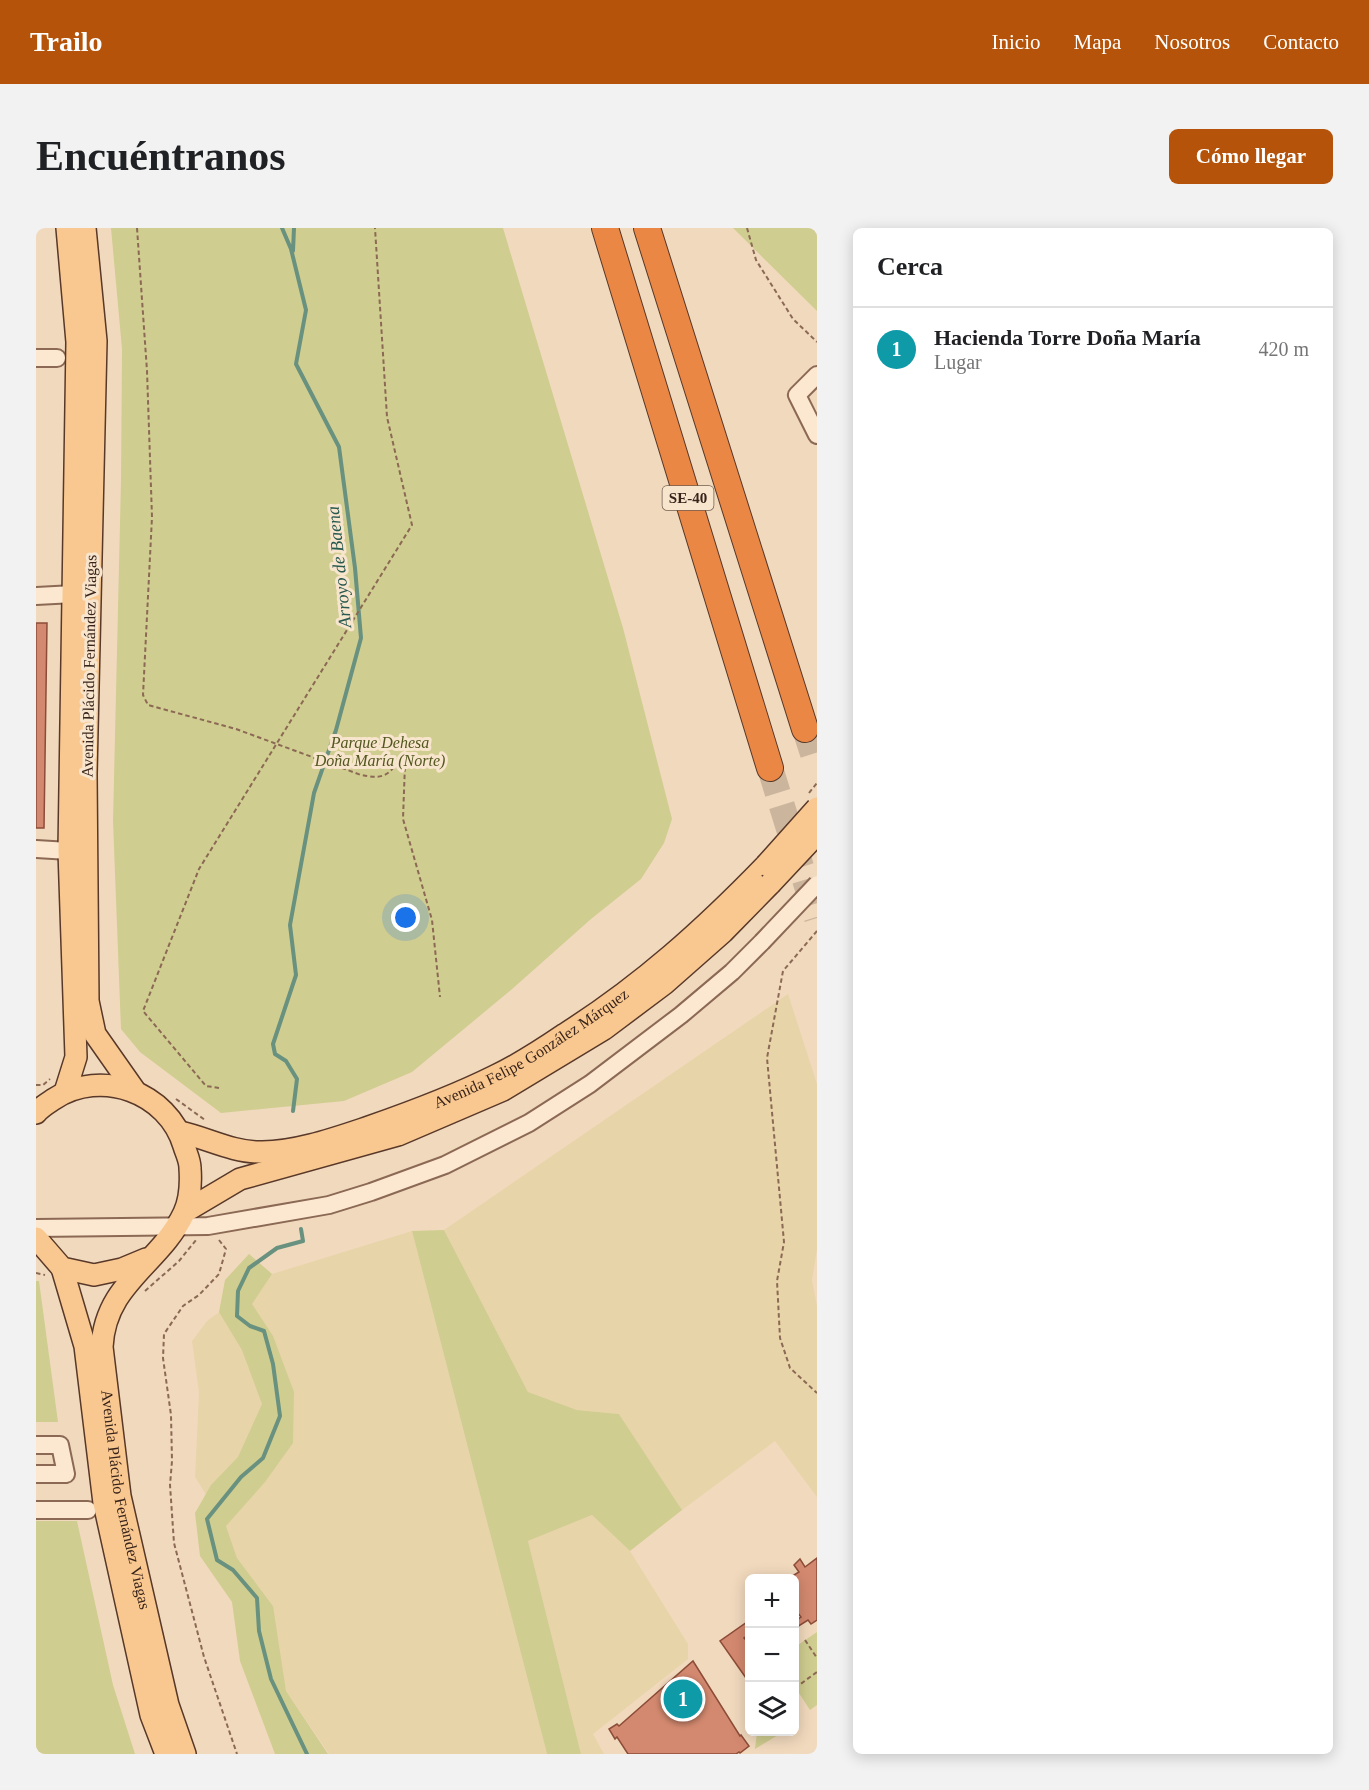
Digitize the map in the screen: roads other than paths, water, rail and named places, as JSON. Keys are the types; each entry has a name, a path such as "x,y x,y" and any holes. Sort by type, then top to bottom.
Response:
{"highway":[{"name":"SE-40","path":"605,228 770,768"},
{"name":"SE-40","path":"647,228 805,729"}],"main road":[{"name":"Avenida Plácido Fernández Viagas","path":"61,1083 76,1057 69,850 77,342 67,228"},
{"name":"Avenida Plácido Fernández Viagas","path":"85,228 96,341 91,639 86,774 88,1001 95,1034 135,1091"},
{"name":"Avenida Felipe González Márquez","path":"181,1219 240,1179 398,1135 503,1090 604,1029 664,984 723,932 768,875 809,804"},
{"name":"Avenida Felipe González Márquez","path":"180,1132 232,1148 259,1152 279,1151 328,1140 393,1119 496,1076 600,1012 655,970 817,834"},
{"path":"37,1110 61,1083 112,1085 135,1091 156,1104 180,1132 190,1165 190,1186 181,1219"},
{"name":"Avenida Plácido Fernández Viagas","path":"181,1219 116,1297 103,1331 102,1347 120,1496 168,1704 185,1754"},
{"path":"38,1240 62,1268 94,1275 122,1269 152,1256"},
{"name":"Avenida Plácido Fernández Viagas","path":"62,1268 85,1346 106,1514 152,1715 166,1754"}],"street":[{"path":"36,358 57,358"},
{"path":"817,375 797,395 817,435"},
{"path":"803,390 817,406"},
{"path":"36,596 74,594"},
{"path":"36,849 69,850"},
{"path":"38,1240 181,1219 208,1226 307,1210 371,1192 445,1165 530,1122 590,1084 663,1029 732,972 817,884"},
{"path":"36,1444 60,1444 66,1474 36,1474"},
{"path":"36,1510 88,1510"}],"waterway":[{"name":"Arroyo de Baena","path":"282,228 291,249 306,310 296,364 339,447 355,568 361,638 336,730 314,793 290,925 296,975 273,1044 275,1054 286,1061 297,1079 293,1111"},
{"path":"293,251 294,228"},
{"path":"301,1229 303,1241 277,1248 249,1268 238,1291 237,1316 250,1326 264,1331 273,1364 280,1416 263,1458 241,1477 207,1519 217,1560 233,1570 257,1598 259,1631 271,1679 307,1754"}],"tunnel":[{"path":"805,729 817,766"},
{"path":"770,768 817,918"}],"place":[{"name":"Hacienda Torre Doña María","path":"683,1699"}],"park label":[{"name":"Parque Dehesa Doña María (Norte)","path":"380,751"}]}
